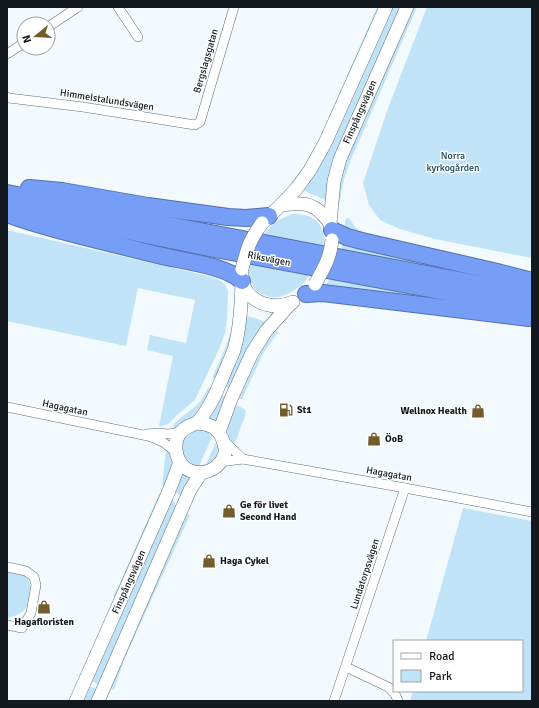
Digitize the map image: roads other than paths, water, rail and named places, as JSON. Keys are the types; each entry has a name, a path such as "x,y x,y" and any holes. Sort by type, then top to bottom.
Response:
{"highway":[{"path":"7,187 62,191 148,206 228,217 265,219"},
{"name":"Riksvägen","path":"7,193 532,294"},
{"name":"Riksvägen","path":"7,206 199,246 532,308"},
{"path":"7,213 29,222 53,229 242,275"},
{"path":"331,231 362,241 532,281"},
{"path":"311,289 322,293 532,318"}],"main road":[{"name":"Finspångsvägen","path":"281,205 306,176 325,143 386,7"},
{"name":"Finspångsvägen","path":"331,231 334,181 340,159 407,7"},
{"path":"192,425 204,423 216,429 221,436 225,448 225,455 220,462 209,471 195,472 184,467 178,458 176,444 178,436 181,432 204,415 218,388 234,350 237,336 242,275 246,250 254,234 265,219 281,205 295,203 309,205 320,212 331,231 331,248 327,262 311,289 291,303 266,331 252,353 231,399 221,436"},
{"path":"242,275 247,291 253,298 263,303 276,306 291,303"},
{"name":"Finspångsvägen","path":"76,701 169,491 178,458"},
{"name":"Finspångsvägen","path":"98,701 190,490 201,472"}],"street":[{"path":"56,22 78,7"},
{"path":"118,7 138,37"},
{"name":"Bergslagsgatan","path":"200,122 234,7"},
{"path":"7,54 16,48"},
{"name":"Himmelstalundsvägen","path":"8,98 83,107 195,125 200,122"},
{"name":"Hagagatan","path":"8,410 142,435 160,440 171,447 178,458"},
{"name":"Hagagatan","path":"142,435 175,433 192,425"},
{"path":"221,436 243,459"},
{"name":"Hagagatan","path":"220,462 243,459 532,512"},
{"name":"Lundatorpsvägen","path":"334,701 405,488"},
{"path":"7,567 26,571 34,577 36,585 31,613 22,628 7,624"},
{"path":"346,666 388,688 395,694 398,701"}],"place":[{"name":"St1","path":"286,410"},
{"name":"Wellnox Health","path":"478,411"},
{"name":"ÖoB","path":"374,439"},
{"name":"Ge för livet Second Hand","path":"229,511"},
{"name":"Haga Cykel","path":"209,561"},
{"name":"Hagafloristen","path":"44,607"}],"park label":[{"name":"Norra kyrkogården","path":"453,162"}]}
